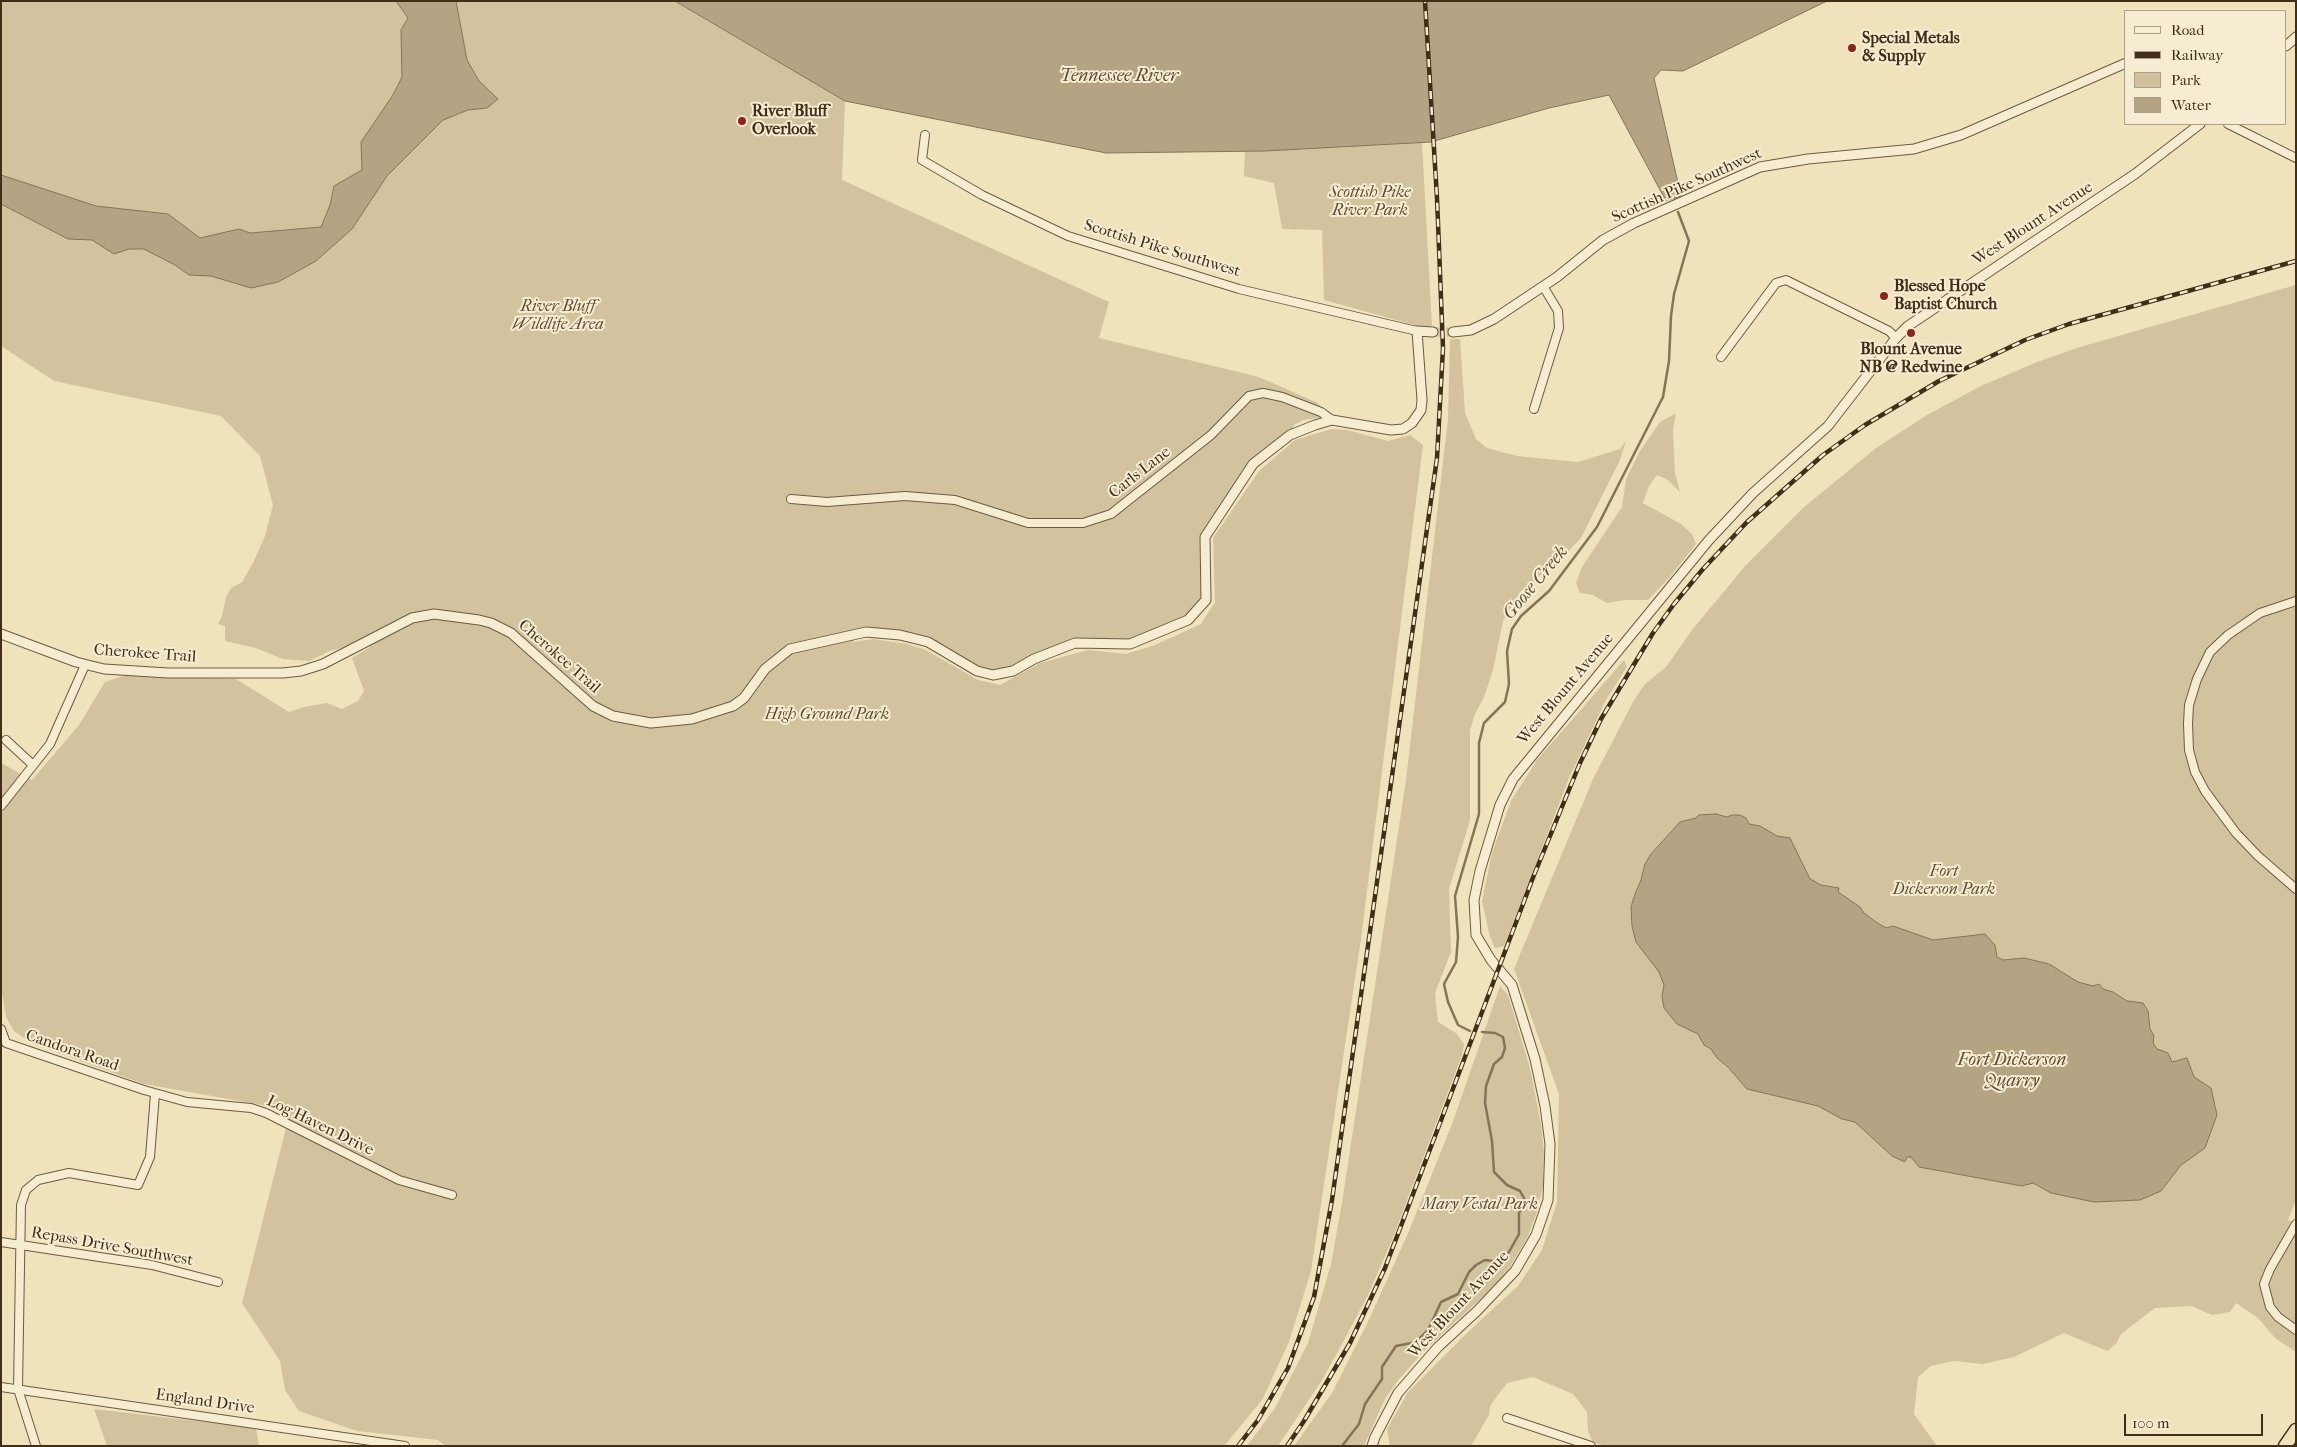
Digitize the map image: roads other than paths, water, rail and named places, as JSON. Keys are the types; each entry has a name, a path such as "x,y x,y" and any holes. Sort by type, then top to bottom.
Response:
{"highway":[{"path":"2285,1446 2296,1430"}],"street":[{"path":"2287,45 2296,36"},
{"name":"Scottish Pike Southwest","path":"1453,332 1472,330 1484,325 1543,286 1603,240 1634,223 1760,168 1808,159 1914,149 1961,135 2124,64"},
{"name":"West Blount Avenue","path":"1372,1446 1374,1437 1398,1393 1438,1347 1515,1272 1536,1235 1548,1200 1550,1144 1545,1106 1535,1059 1512,985 1491,960 1476,935 1474,900 1484,855 1500,805 1512,779 1709,540 1753,493 1828,426 1896,338 1921,316 2135,174 2199,125"},
{"path":"2230,125 2296,158"},
{"name":"Scottish Pike Southwest","path":"924,135 922,160 982,195 1068,236 1239,289 1418,331 1433,332"},
{"path":"1721,357 1776,283 1786,280 1889,331 1896,338"},
{"path":"1534,409 1559,328 1558,311 1543,286"},
{"name":"Cherokee Trail","path":"1,634 85,665 104,669 168,673 282,673 301,671 323,664 412,618 434,614 480,620 511,634 593,706 613,716 651,723 692,719 733,706 744,698 765,669 790,649 866,632 900,635 928,642 977,670 994,675 1013,671 1034,659 1075,643 1130,644 1188,620 1206,600 1206,536 1253,464 1290,435 1332,420 1391,430 1403,429 1416,418 1421,410 1422,391 1418,331"},
{"name":"Carls Lane","path":"791,499 828,502 906,496 954,500 1028,524 1083,523 1111,514 1211,435 1249,396 1263,393 1282,397 1321,412 1332,420"},
{"path":"2296,601 2277,606 2254,616 2228,635 2210,652 2197,679 2189,705 2188,724 2189,750 2195,772 2205,791 2236,833 2258,856 2296,889"},
{"path":"1,806 50,744 85,665"},
{"path":"6,740 33,765"},
{"name":"Candora Road","path":"1,1029 6,1043 144,1090"},
{"name":"Log Haven Drive","path":"144,1090 187,1102 251,1108 266,1113 399,1180 452,1195"},
{"path":"36,1446 18,1389 22,1245 21,1205 26,1190 38,1180 69,1173 138,1185 150,1157 156,1094"},
{"path":"2296,1224 2270,1269 2264,1284 2270,1307 2278,1317 2296,1330"},
{"name":"Repass Drive Southwest","path":"1,1242 152,1265 218,1282"},
{"name":"England Drive","path":"1,1387 405,1446"},
{"path":"1507,1418 1591,1446"}],"water":[{"path":"396,1 456,1 467,60 479,81 498,99 487,108 468,110 443,120 387,176 352,229 316,261 278,282 251,288 211,276 189,275 175,265 144,249 129,249 114,254 92,240 68,239 1,204 1,175 96,206 168,214 200,238 239,229 250,233 321,227 330,205 334,186 362,170 361,142 393,95 402,77 401,30 408,18"},
{"name":"Tennessee River","path":"675,1 1827,1 1683,71 1661,70 1654,78 1681,196 1666,201 1609,95 1549,108 1431,142 1264,151 1106,153 845,101"},
{"name":"Fort Dickerson Quarry","path":"1716,814 1727,817 1740,815 1746,818 1749,824 1760,826 1777,836 1790,838 1810,879 1821,885 1839,888 1838,892 1886,928 1893,926 1933,940 1985,934 1995,945 1997,957 2003,960 2024,958 2049,964 2078,982 2093,986 2099,984 2103,989 2113,992 2127,1001 2143,1003 2148,1011 2150,1029 2154,1036 2153,1043 2157,1049 2168,1053 2172,1062 2187,1058 2194,1077 2211,1088 2217,1115 2205,1148 2181,1165 2161,1191 2140,1200 2094,1202 2051,1193 2033,1183 2022,1186 1919,1167 1911,1157 1907,1157 1905,1162 1892,1156 1855,1122 1842,1119 1818,1106 1747,1089 1728,1067 1717,1058 1711,1049 1704,1045 1698,1034 1677,1024 1664,1008 1662,996 1664,985 1659,972 1636,942 1632,926 1631,907 1645,864 1651,854 1680,822 1696,818 1699,815"}],"waterway":[{"name":"Goose Creek","path":"1470,1031 1458,1025 1448,1002 1444,984 1456,962 1458,937 1455,896 1479,814 1479,743 1484,723 1505,702 1509,684 1507,651 1512,629 1521,616 1549,591 1597,527 1663,397 1669,361 1674,294 1689,241 1678,212"},
{"path":"1482,1032 1495,1033 1503,1037 1505,1048 1502,1057 1494,1064 1486,1086 1485,1103 1492,1141 1494,1172 1507,1185 1520,1191 1525,1200 1519,1213 1519,1234 1509,1252 1503,1256"},
{"path":"1342,1446 1359,1424 1365,1404 1382,1379 1382,1367 1396,1346 1416,1342 1428,1330 1441,1302 1458,1294 1469,1272 1485,1260 1493,1261"}],"tunnel":[{"path":"1433,332 1453,332"}],"railway":[{"path":"1238,1446 1258,1420 1288,1368 1314,1297 1332,1200 1437,458 1443,348 1437,198 1425,1"},
{"path":"1287,1446 1350,1343 1385,1268 1534,875 1580,763 1601,719 1653,633 1703,569 1747,522 1823,455 1865,425 1939,381 2025,340 2069,324 2296,261"}],"place":[{"name":"Special Metals & Supply","path":"1852,48"},
{"name":"River Bluff Overlook","path":"742,121"},
{"name":"Blessed Hope Baptist Church","path":"1884,296"},
{"name":"Blount Avenue NB @ Redwine","path":"1911,333"}],"park label":[{"name":"Scottish Pike River Park","path":"1370,202"},
{"name":"River Bluff Wildlife Area","path":"558,316"},
{"name":"High Ground Park","path":"827,715"},
{"name":"Fort Dickerson Park","path":"1944,881"},
{"name":"Mary Vestal Park","path":"1480,1205"}]}
